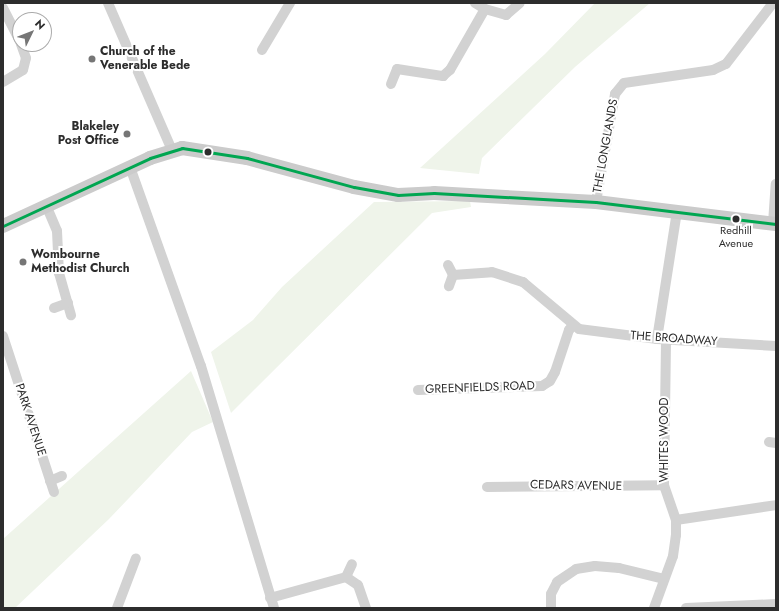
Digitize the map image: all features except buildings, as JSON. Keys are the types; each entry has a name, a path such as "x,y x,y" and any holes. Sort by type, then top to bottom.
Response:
{"street":[{"path":"108,3 172,150"},
{"path":"262,50 290,3"},
{"path":"476,3 485,9 506,15 520,3"},
{"name":"THE LONGLANDS","path":"596,202 615,94 624,83 713,70 726,64 773,3"},
{"path":"3,8 12,27"},
{"path":"391,84 397,69 443,76 450,70 485,9"},
{"path":"3,82 23,70 26,58 24,52"},
{"path":"3,226 130,167 172,150 215,151 354,187 398,195 434,193 596,202 774,223 776,184"},
{"path":"130,167 201,366 272,603 346,577 352,564"},
{"path":"46,205 58,236 59,273 71,315"},
{"name":"WHITES WOOD","path":"654,608 673,556 676,520 664,485 661,339 677,212"},
{"path":"448,265 453,275 448,286"},
{"name":"THE BROADWAY","path":"453,275 492,272 523,282 573,324 587,331 661,339 776,344"},
{"path":"54,308 68,303"},
{"name":"GREENFIELDS ROAD","path":"418,390 542,386 550,382 555,372 569,330 573,324"},
{"name":"PARK AVENUE","path":"3,336 54,492"},
{"path":"50,481 62,476"},
{"name":"CEDARS AVENUE","path":"487,487 664,485"},
{"path":"676,520 776,505"},
{"path":"117,608 136,558"},
{"path":"552,608 551,594 557,582 576,569 595,566 619,568 664,580"},
{"path":"346,577 358,585 366,608"},
{"path":"686,608 776,604"}],"shaded area":[{"path":"595,3 650,3 575,67 482,158 479,174 420,168 545,54"},
{"path":"470,201 471,207 432,213 231,413 211,352 253,320 282,287 374,202"},
{"path":"191,371 213,422 192,432 109,519 15,608 3,608 3,539"}],"transit line":[{"path":"3,226 150,158 182,148 247,158 354,187 398,195 434,193 596,202 776,224"}],"place":[{"name":"Church of the Venerable Bede","path":"92,59"},
{"name":"Blakeley Post Office","path":"127,134"},
{"name":"Redhill Avenue","path":"736,219"},
{"name":"Wombourne Methodist Church","path":"23,262"}]}
